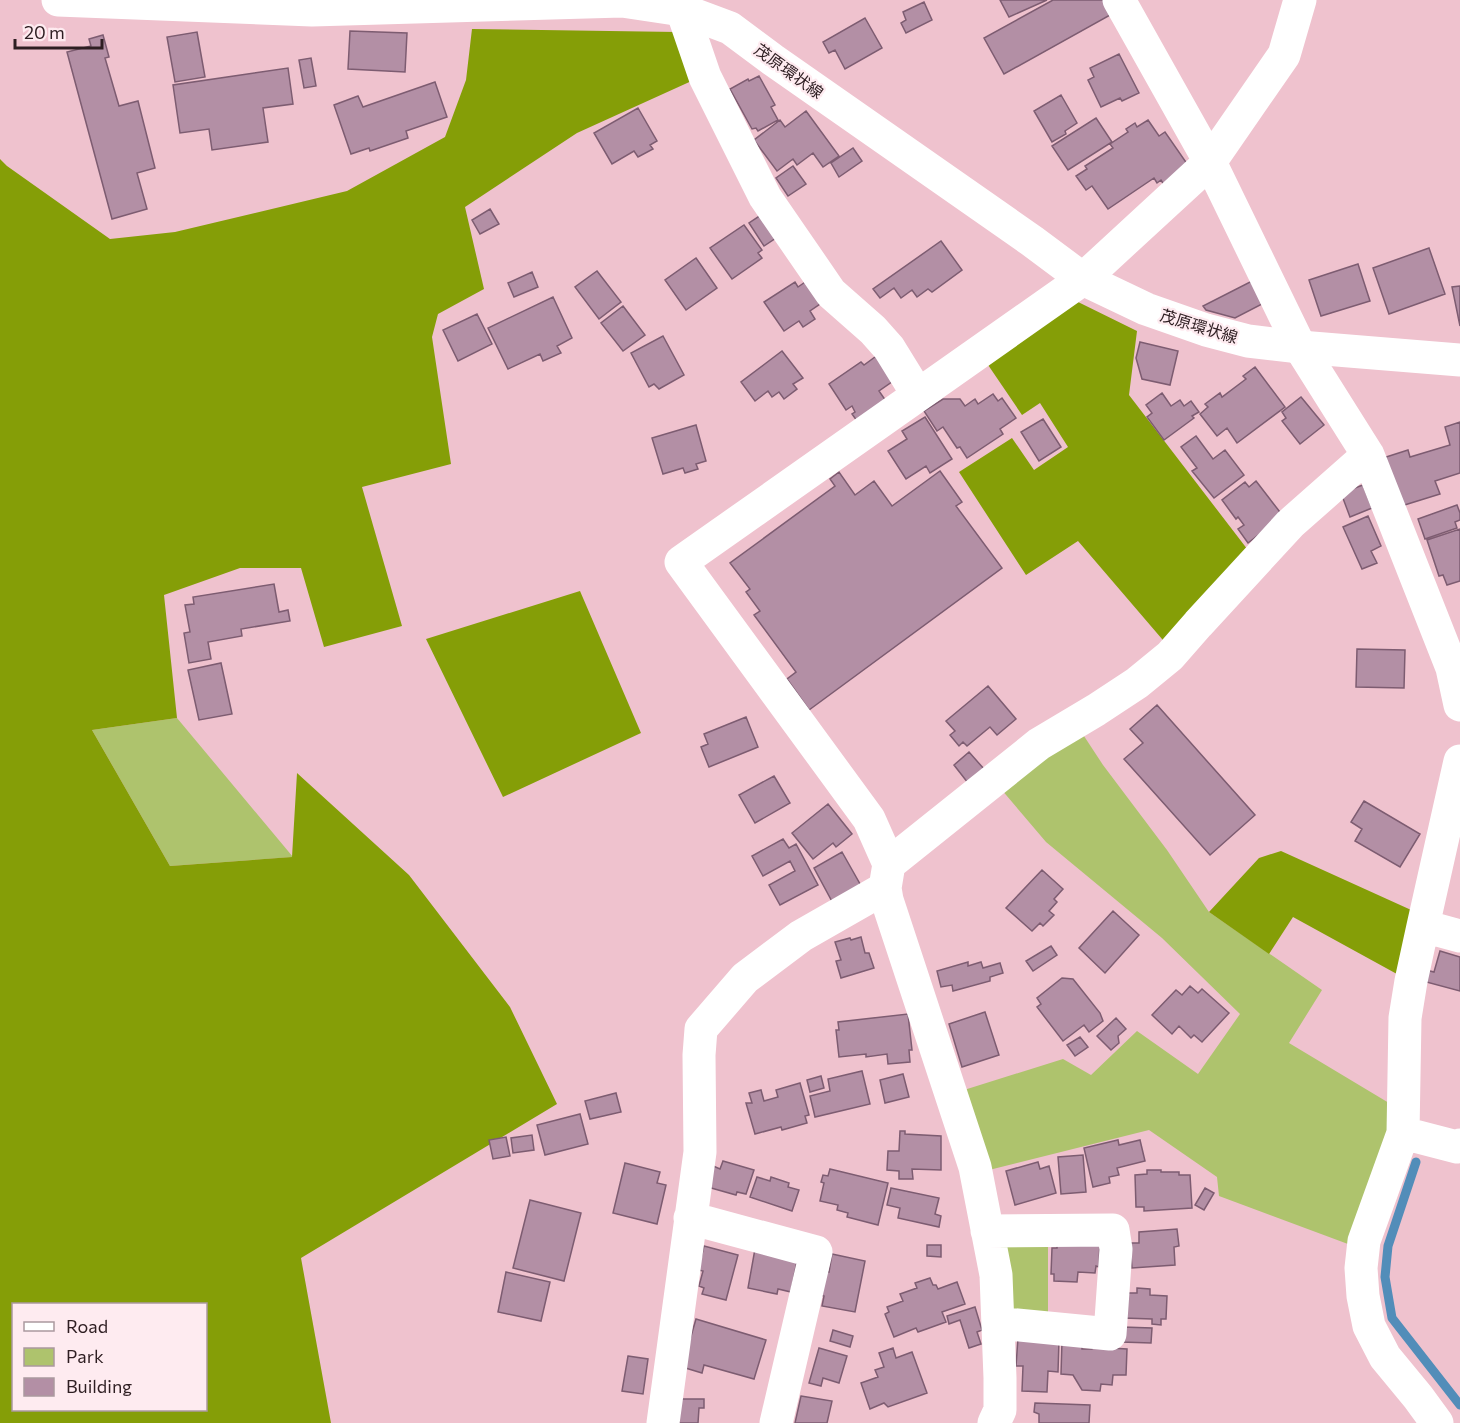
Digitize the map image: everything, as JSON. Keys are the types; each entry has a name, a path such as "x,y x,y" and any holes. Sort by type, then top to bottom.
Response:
{"street":[{"name":"茂原環状線","path":"58,0 312,10 370,4 622,1 682,10 730,28 1083,279 1146,309 1206,330 1248,341 1460,360"},
{"path":"1119,0 1210,162 1300,347 1368,455 1452,668 1460,705"},
{"path":"994,1423 1000,1410 996,1275 975,1167 887,900 887,876 869,819 681,562 1083,279 1210,162 1284,55 1300,0"},
{"path":"682,10 705,76 765,197 831,293 873,330 889,348 918,395"},
{"path":"663,1423 699,1152 701,1029 745,978 887,876 1040,744 1096,711 1170,657 1290,524 1368,455"},
{"path":"1437,1423 1385,1357 1369,1326 1363,1296 1361,1268 1364,1241 1403,1133 1405,1018 1411,981 1460,761"},
{"path":"1423,926 1460,936"},
{"path":"1403,1133 1457,1147 1460,1145"},
{"path":"690,1218 816,1252 776,1423"},
{"path":"987,1231 1113,1230 1116,1249 1110,1334 998,1323"}],"green space":[{"path":"472,29 677,32 696,79 577,133 465,207 484,289 438,314 432,337 451,464 362,487 402,626 324,647 301,568 240,568 164,595 177,718 92,730 170,866 292,857 297,773 409,875 510,1007 557,1104 301,1258 331,1423 0,1423 0,159 110,239 175,232 347,191 445,137 466,80"},
{"path":"1074,300 1137,331 1129,395 1251,554 1168,646 1078,541 1026,575 959,472 1012,438 1034,470 1068,447 1040,403 1022,415 984,359"},
{"path":"580,591 641,733 503,797 426,639"},
{"path":"177,718 293,857 170,866 92,730"},
{"path":"1082,733 1209,912 1322,990 1289,1043 1399,1109 1356,1247 1219,1196 1217,1177 1149,1130 985,1171 964,1090 1063,1059 1091,1075 1137,1031 1198,1074 1240,1014 1162,938 1046,842 1001,789"},
{"path":"1281,851 1420,914 1406,979 1293,917 1269,954 1209,912 1259,858"},
{"path":"1000,1240 1048,1240 1048,1320 1010,1310"}],"building":[{"path":"1000,0 1047,0 1009,17"},
{"path":"1053,0 1104,0 1112,14 1004,74 984,38"},
{"path":"924,2 932,20 906,33 901,23 906,20 903,12"},
{"path":"865,18 882,48 845,69 835,50 829,53 823,42"},
{"path":"350,31 407,33 405,72 348,69"},
{"path":"197,32 205,77 175,82 167,37"},
{"path":"103,35 109,57 105,58 119,106 138,101 155,168 137,173 147,209 112,219 67,52 91,46 89,39"},
{"path":"1119,54 1139,93 1122,101 1120,98 1101,107 1088,80 1094,77 1090,68"},
{"path":"311,58 316,86 304,88 299,60"},
{"path":"288,68 293,104 263,108 268,142 212,150 209,129 180,133 173,85"},
{"path":"759,76 775,105 771,107 778,120 758,131 756,128 752,129 730,89"},
{"path":"435,82 447,117 406,131 408,138 370,151 369,148 351,154 334,105 358,96 363,107"},
{"path":"1061,95 1077,123 1065,131 1066,134 1052,142 1034,111"},
{"path":"638,108 657,141 650,145 653,149 638,157 634,151 612,164 594,133"},
{"path":"806,111 839,156 823,167 813,153 797,165 793,159 777,171 754,140 780,120 785,127"},
{"path":"1096,118 1112,142 1068,170 1052,146"},
{"path":"1148,120 1159,136 1165,132 1190,168 1164,185 1161,180 1157,183 1154,178 1108,209 1092,186 1086,190 1076,176 1087,169 1085,166 1113,148 1110,144 1128,132 1126,129 1135,123 1137,127"},
{"path":"853,148 862,161 839,177 831,163"},
{"path":"793,166 806,184 788,196 776,178"},
{"path":"490,209 499,224 480,234 472,220"},
{"path":"764,213 779,236 764,246 749,223"},
{"path":"744,225 762,250 758,253 762,258 732,279 710,248"},
{"path":"941,241 962,270 932,292 928,289 917,297 912,290 901,298 894,288 880,298 873,289"},
{"path":"1429,248 1445,294 1389,314 1373,268"},
{"path":"696,258 717,288 686,310 665,280"},
{"path":"1358,264 1370,301 1321,316 1309,280"},
{"path":"597,271 621,302 599,319 575,287"},
{"path":"532,272 538,287 514,297 508,283"},
{"path":"808,280 823,302 810,311 815,319 803,327 799,321 784,331 764,302 795,282 798,287"},
{"path":"1254,280 1266,302 1235,318 1206,310 1203,306"},
{"path":"1460,286 1460,326 1452,287"},
{"path":"553,297 572,338 557,346 561,353 543,361 540,354 508,369 488,328"},
{"path":"623,306 645,335 623,351 601,323"},
{"path":"477,314 492,344 458,361 443,330"},
{"path":"663,336 684,375 659,389 654,384 649,387 631,353"},
{"path":"1140,342 1178,351 1170,385 1142,379 1136,358"},
{"path":"782,351 803,378 793,384 797,389 784,399 779,392 772,397 768,391 755,401 741,382"},
{"path":"879,354 896,379 879,391 886,401 857,421 852,414 855,412 852,406 846,410 829,384 861,362 864,365"},
{"path":"1255,367 1285,407 1237,443 1227,428 1217,436 1200,414 1208,407 1205,404 1220,393 1222,397 1246,379 1243,376"},
{"path":"1162,393 1171,406 1180,400 1184,406 1191,401 1199,412 1164,440 1147,417 1152,413 1146,405"},
{"path":"993,394 998,401 1002,398 1016,418 1000,429 1003,434 967,458 943,427 937,431 924,411 943,399 960,399 965,406 975,399 978,404"},
{"path":"1301,397 1324,425 1300,444 1282,421 1286,418 1282,412"},
{"path":"925,417 952,459 930,473 926,466 906,479 888,451 907,439 902,431"},
{"path":"1043,419 1061,447 1039,461 1021,432"},
{"path":"1460,422 1460,473 1435,481 1440,494 1398,507 1383,458 1408,450 1410,457 1450,445 1445,427"},
{"path":"696,425 706,461 696,464 698,469 685,473 683,468 663,474 652,438"},
{"path":"1196,436 1213,459 1225,450 1244,475 1214,498 1192,471 1197,468 1181,447"},
{"path":"940,471 962,502 956,506 1002,568 809,710 787,679 796,672 754,615 760,611 746,592 750,589 730,563 835,486 830,479 839,472 855,495 874,481 892,506"},
{"path":"1256,481 1283,516 1248,543 1238,529 1244,525 1238,517 1236,519 1222,500 1245,482 1249,487"},
{"path":"1363,485 1372,508 1350,517 1341,493"},
{"path":"1457,505 1460,520 1455,522 1457,528 1425,539 1418,519"},
{"path":"1368,516 1381,546 1371,551 1377,563 1362,569 1343,527"},
{"path":"1460,529 1460,581 1447,585 1443,575 1439,576 1427,540"},
{"path":"274,584 279,612 288,610 290,621 241,629 242,636 208,642 211,659 189,663 184,633 190,632 185,605 194,604 193,597"},
{"path":"1357,649 1405,650 1404,688 1356,687"},
{"path":"221,663 232,714 199,720 188,670"},
{"path":"988,686 1016,719 997,735 990,727 967,746 963,742 959,746 950,735 955,731 946,721"},
{"path":"1157,705 1255,815 1210,855 1124,759 1143,743 1130,729"},
{"path":"746,717 758,747 709,767 701,747 708,744 704,734"},
{"path":"969,752 984,769 968,783 954,765"},
{"path":"774,776 790,803 755,823 739,795"},
{"path":"1364,801 1420,834 1400,867 1355,841 1362,829 1351,822"},
{"path":"828,804 852,834 836,847 833,843 813,859 792,833"},
{"path":"783,839 789,848 796,844 818,885 780,905 769,885 795,871 790,861 763,876 752,856"},
{"path":"842,852 864,891 835,907 814,868"},
{"path":"1042,870 1063,889 1054,899 1057,902 1049,911 1054,915 1043,926 1040,923 1032,931 1006,908"},
{"path":"1113,911 1139,935 1105,973 1079,948"},
{"path":"861,937 865,953 869,953 874,968 841,978 836,961 841,960 835,942"},
{"path":"1051,946 1057,955 1033,971 1026,961"},
{"path":"1440,951 1460,957 1460,991 1419,980 1422,969 1434,972"},
{"path":"968,962 968,966 981,962 983,968 1000,963 1003,973 990,977 990,981 953,991 952,985 941,987 937,971"},
{"path":"1062,978 1073,979 1100,1013 1103,1021 1089,1032 1084,1025 1063,1041 1037,1007 1041,1004 1037,998"},
{"path":"1190,986 1198,993 1202,989 1229,1013 1202,1042 1194,1035 1191,1038 1179,1026 1172,1034 1152,1015 1176,990 1182,995"},
{"path":"985,1012 999,1055 962,1067 949,1024"},
{"path":"908,1014 912,1050 909,1050 910,1062 888,1064 887,1054 839,1057 836,1030 839,1030 838,1022"},
{"path":"1116,1018 1126,1029 1118,1036 1119,1043 1111,1050 1097,1036"},
{"path":"1080,1037 1088,1047 1075,1056 1067,1045"},
{"path":"862,1071 870,1104 815,1117 810,1096 830,1091 828,1079"},
{"path":"903,1074 909,1097 885,1103 880,1080"},
{"path":"821,1076 824,1088 810,1092 807,1080"},
{"path":"800,1083 809,1115 805,1116 807,1123 755,1134 746,1103 752,1103 749,1093 761,1090 764,1101 778,1097 776,1090"},
{"path":"616,1093 621,1112 590,1119 585,1101"},
{"path":"580,1114 588,1144 545,1155 537,1125"},
{"path":"900,1131 905,1131 905,1134 941,1136 941,1170 912,1169 913,1179 899,1179 899,1171 887,1170 888,1151 899,1151"},
{"path":"532,1135 534,1150 513,1153 511,1138"},
{"path":"506,1137 510,1156 493,1159 489,1140"},
{"path":"1118,1140 1119,1145 1140,1140 1145,1161 1117,1168 1119,1175 1109,1177 1110,1183 1093,1187 1084,1148"},
{"path":"1083,1155 1086,1192 1061,1194 1058,1157"},
{"path":"723,1161 754,1170 746,1194 737,1192 736,1195 704,1186 711,1165 720,1169"},
{"path":"1038,1162 1040,1169 1049,1166 1056,1193 1015,1205 1006,1171"},
{"path":"625,1163 660,1172 657,1183 666,1185 657,1224 613,1213"},
{"path":"830,1169 888,1183 878,1225 847,1217 848,1213 837,1210 838,1205 820,1201 824,1183 821,1182 823,1175 828,1176"},
{"path":"1147,1170 1190,1175 1192,1208 1144,1211 1144,1207 1136,1207 1135,1175 1147,1174"},
{"path":"757,1177 770,1181 771,1177 789,1183 788,1187 799,1190 792,1211 750,1197"},
{"path":"891,1188 939,1198 935,1214 941,1216 939,1227 898,1218 900,1208 887,1205"},
{"path":"1205,1188 1214,1193 1204,1210 1195,1205"},
{"path":"530,1200 581,1213 564,1281 513,1268"},
{"path":"1177,1229 1179,1246 1174,1247 1175,1265 1132,1268 1130,1243 1139,1243 1139,1232"},
{"path":"1100,1240 1099,1267 1096,1266 1095,1273 1078,1272 1077,1282 1054,1281 1054,1274 1051,1274 1052,1248 1057,1248 1057,1243"},
{"path":"927,1245 941,1245 941,1257 927,1256"},
{"path":"704,1246 738,1255 726,1300 702,1294 704,1288 699,1286 703,1271 698,1270"},
{"path":"755,1249 797,1261 791,1292 778,1289 777,1294 748,1288"},
{"path":"832,1254 865,1261 855,1312 822,1306 824,1296 819,1295 824,1271 829,1272"},
{"path":"506,1272 550,1282 541,1321 498,1312"},
{"path":"930,1278 938,1289 957,1282 965,1304 942,1312 946,1322 918,1332 916,1328 894,1337 885,1314 889,1312 887,1307 903,1301 900,1294 917,1288 915,1283"},
{"path":"1137,1288 1150,1289 1150,1295 1167,1296 1166,1319 1161,1319 1161,1325 1152,1324 1152,1319 1123,1318 1124,1293 1137,1293"},
{"path":"975,1307 982,1330 977,1332 981,1344 969,1348 960,1320 949,1324 947,1316"},
{"path":"696,1319 766,1340 754,1379 704,1365 702,1373 682,1367"},
{"path":"1122,1327 1152,1328 1151,1343 1121,1342"},
{"path":"833,1330 853,1336 850,1347 830,1341"},
{"path":"1018,1338 1059,1340 1058,1372 1048,1371 1047,1392 1022,1391 1023,1366 1016,1366"},
{"path":"1062,1341 1082,1342 1082,1349 1093,1347 1127,1349 1126,1375 1113,1375 1112,1385 1101,1384 1100,1391 1082,1390 1073,1375 1061,1374"},
{"path":"819,1348 847,1356 839,1383 823,1378 821,1386 809,1383"},
{"path":"893,1348 896,1358 912,1352 927,1393 888,1407 884,1403 870,1409 861,1383 878,1377 875,1370 884,1367 879,1353"},
{"path":"628,1356 648,1359 643,1394 622,1391"},
{"path":"801,1396 832,1401 827,1423 795,1423"},
{"path":"680,1399 704,1399 704,1408 699,1408 698,1423 679,1423"},
{"path":"1035,1403 1090,1405 1089,1423 1039,1423 1039,1414 1034,1412"}],"waterway":[{"path":"1416,1162 1388,1246 1385,1277 1392,1318 1460,1405"}]}
